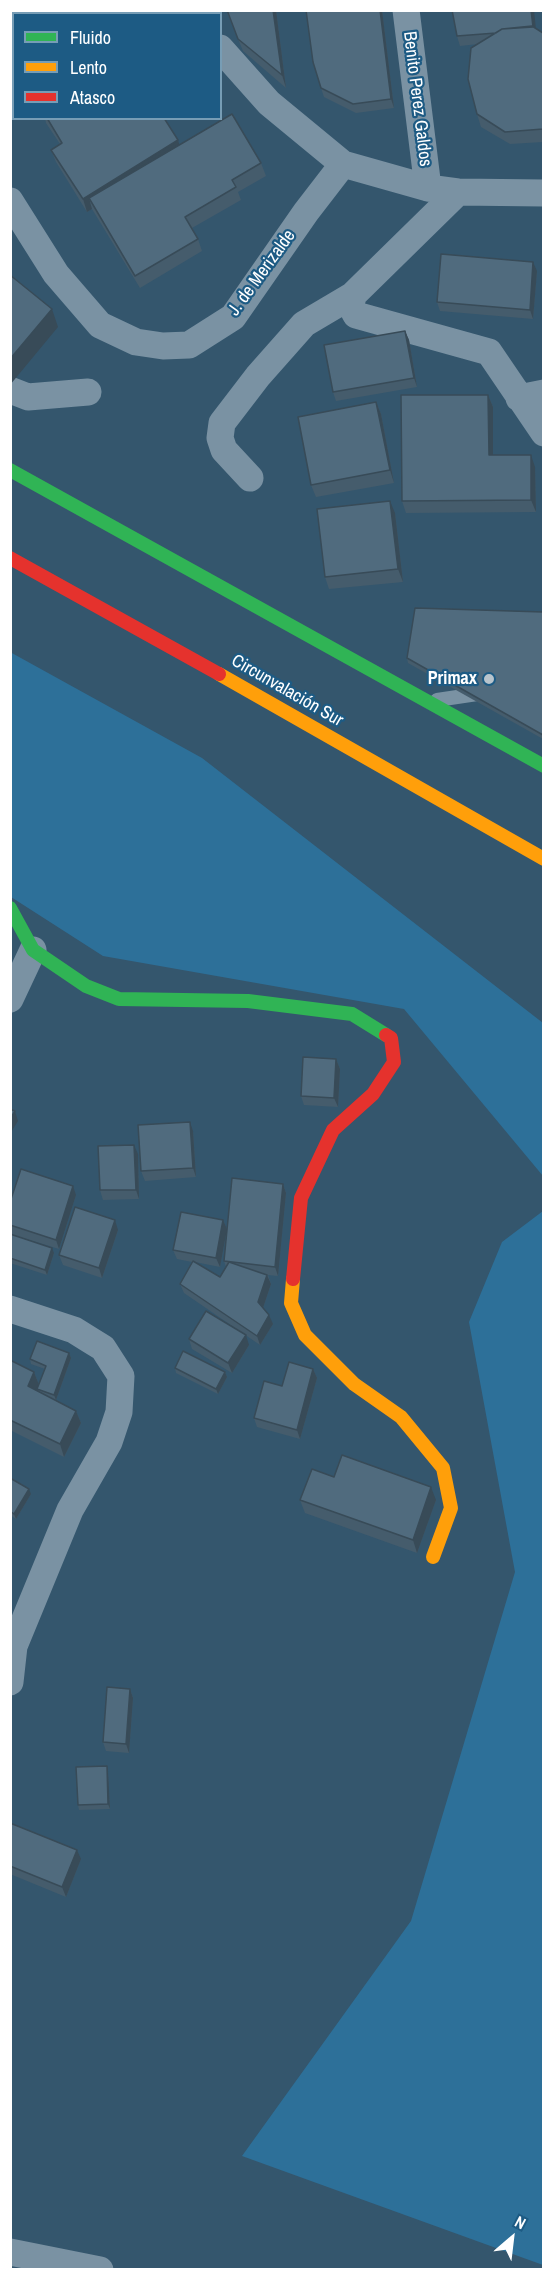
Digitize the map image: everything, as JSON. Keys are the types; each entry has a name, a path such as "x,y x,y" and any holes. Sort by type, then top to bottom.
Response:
{"main road":[{"path":"10,470 543,766"},
{"name":"Circunvalación Sur","path":"10,558 70,589 543,859"},
{"path":"10,908 33,950 86,986 119,999 248,1001 352,1014 391,1038 394,1062 373,1094 333,1130 301,1198 291,1303 305,1335 354,1384 401,1417 442,1468 451,1508 433,1557"}],"street":[{"name":"Benito Perez Galdos","path":"406,10 428,188"},
{"path":"222,50 269,103 343,164 428,188 458,192 543,193"},
{"name":"J. de Merizalde","path":"10,201 56,274 100,325 136,342 163,346 189,345 233,317 343,164"},
{"path":"250,478 224,450 220,438 222,423 258,376 304,324 353,295 458,192"},
{"path":"353,295 351,306 356,315 489,352 504,372 531,395 543,433"},
{"path":"10,390 28,397 88,392"},
{"path":"10,999 33,950"},
{"path":"10,1309 74,1330 103,1348 121,1376 119,1412 109,1442 70,1510 14,1646 10,1682"},
{"path":"10,2252 99,2270"}],"lane":[{"path":"429,702 502,692"}],"shaded area":[{"path":"10,652 202,758 543,1023 543,1176 404,1009 103,956 11,897"},
{"path":"543,1211 543,2265 242,2156 411,1921 515,1572 469,1322 502,1242"}],"building":[{"path":"10,10 61,10 62,12 12,12 12,94 10,94"},
{"path":"227,10 273,10 282,75 238,39"},
{"path":"306,10 380,10 391,99 353,104 321,88 313,62"},
{"path":"452,10 531,10 533,27 457,36"},
{"path":"532,26 543,33 543,129 505,132 477,114 468,79 471,48 502,29"},
{"path":"232,114 261,163 232,180 236,187 185,217 198,239 135,276 89,198"},
{"path":"48,120 165,120 178,140 83,199 51,150 62,143"},
{"path":"441,254 533,262 530,310 437,302"},
{"path":"10,275 52,309 10,359"},
{"path":"405,331 414,378 333,392 324,345"},
{"path":"401,395 488,395 489,455 531,455 531,500 402,501"},
{"path":"376,402 390,470 311,485 298,417"},
{"path":"390,501 398,569 325,577 317,509"},
{"name":"Primax","path":"415,608 543,612 543,735 407,658"},
{"path":"303,1057 336,1059 334,1098 301,1096"},
{"path":"10,1109 15,1111 10,1119"},
{"path":"190,1122 193,1168 141,1171 138,1125"},
{"path":"134,1145 136,1190 100,1190 98,1146"},
{"path":"21,1169 73,1186 56,1240 10,1225 10,1202"},
{"path":"232,1178 283,1184 275,1267 224,1261"},
{"path":"75,1207 115,1220 99,1268 59,1255"},
{"path":"181,1212 223,1220 216,1258 173,1250"},
{"path":"10,1234 52,1248 45,1270 10,1258"},
{"path":"193,1261 220,1277 229,1262 267,1275 258,1302 269,1315 257,1336 180,1284"},
{"path":"206,1311 246,1335 228,1363 189,1339"},
{"path":"37,1341 69,1353 54,1395 37,1389 46,1366 30,1359"},
{"path":"183,1351 225,1372 216,1389 175,1368"},
{"path":"10,1360 34,1372 28,1386 76,1411 60,1444 10,1420"},
{"path":"289,1362 313,1369 297,1430 254,1418 264,1381 282,1386"},
{"path":"342,1455 431,1487 413,1540 300,1500 312,1469 334,1477"},
{"path":"10,1478 29,1489 14,1514 10,1511"},
{"path":"107,1687 130,1689 126,1744 103,1742"},
{"path":"107,1766 108,1804 78,1805 76,1767"},
{"path":"10,1823 77,1850 62,1887 10,1866"}],"traffic: fast":[{"path":"10,470 544,766"},
{"path":"10,908 33,950 86,986 119,999 248,1001 352,1014 386,1035"}],"traffic: slow":[{"path":"219,674 544,859"},
{"path":"293,1279 291,1303 305,1335 354,1384 401,1417 443,1468 451,1508 433,1557"}],"traffic: jam":[{"path":"10,558 219,674"},
{"path":"293,1279 301,1198 333,1130 373,1094 394,1062 391,1038 386,1035"}],"place":[{"name":"Primax","path":"489,679"}]}
